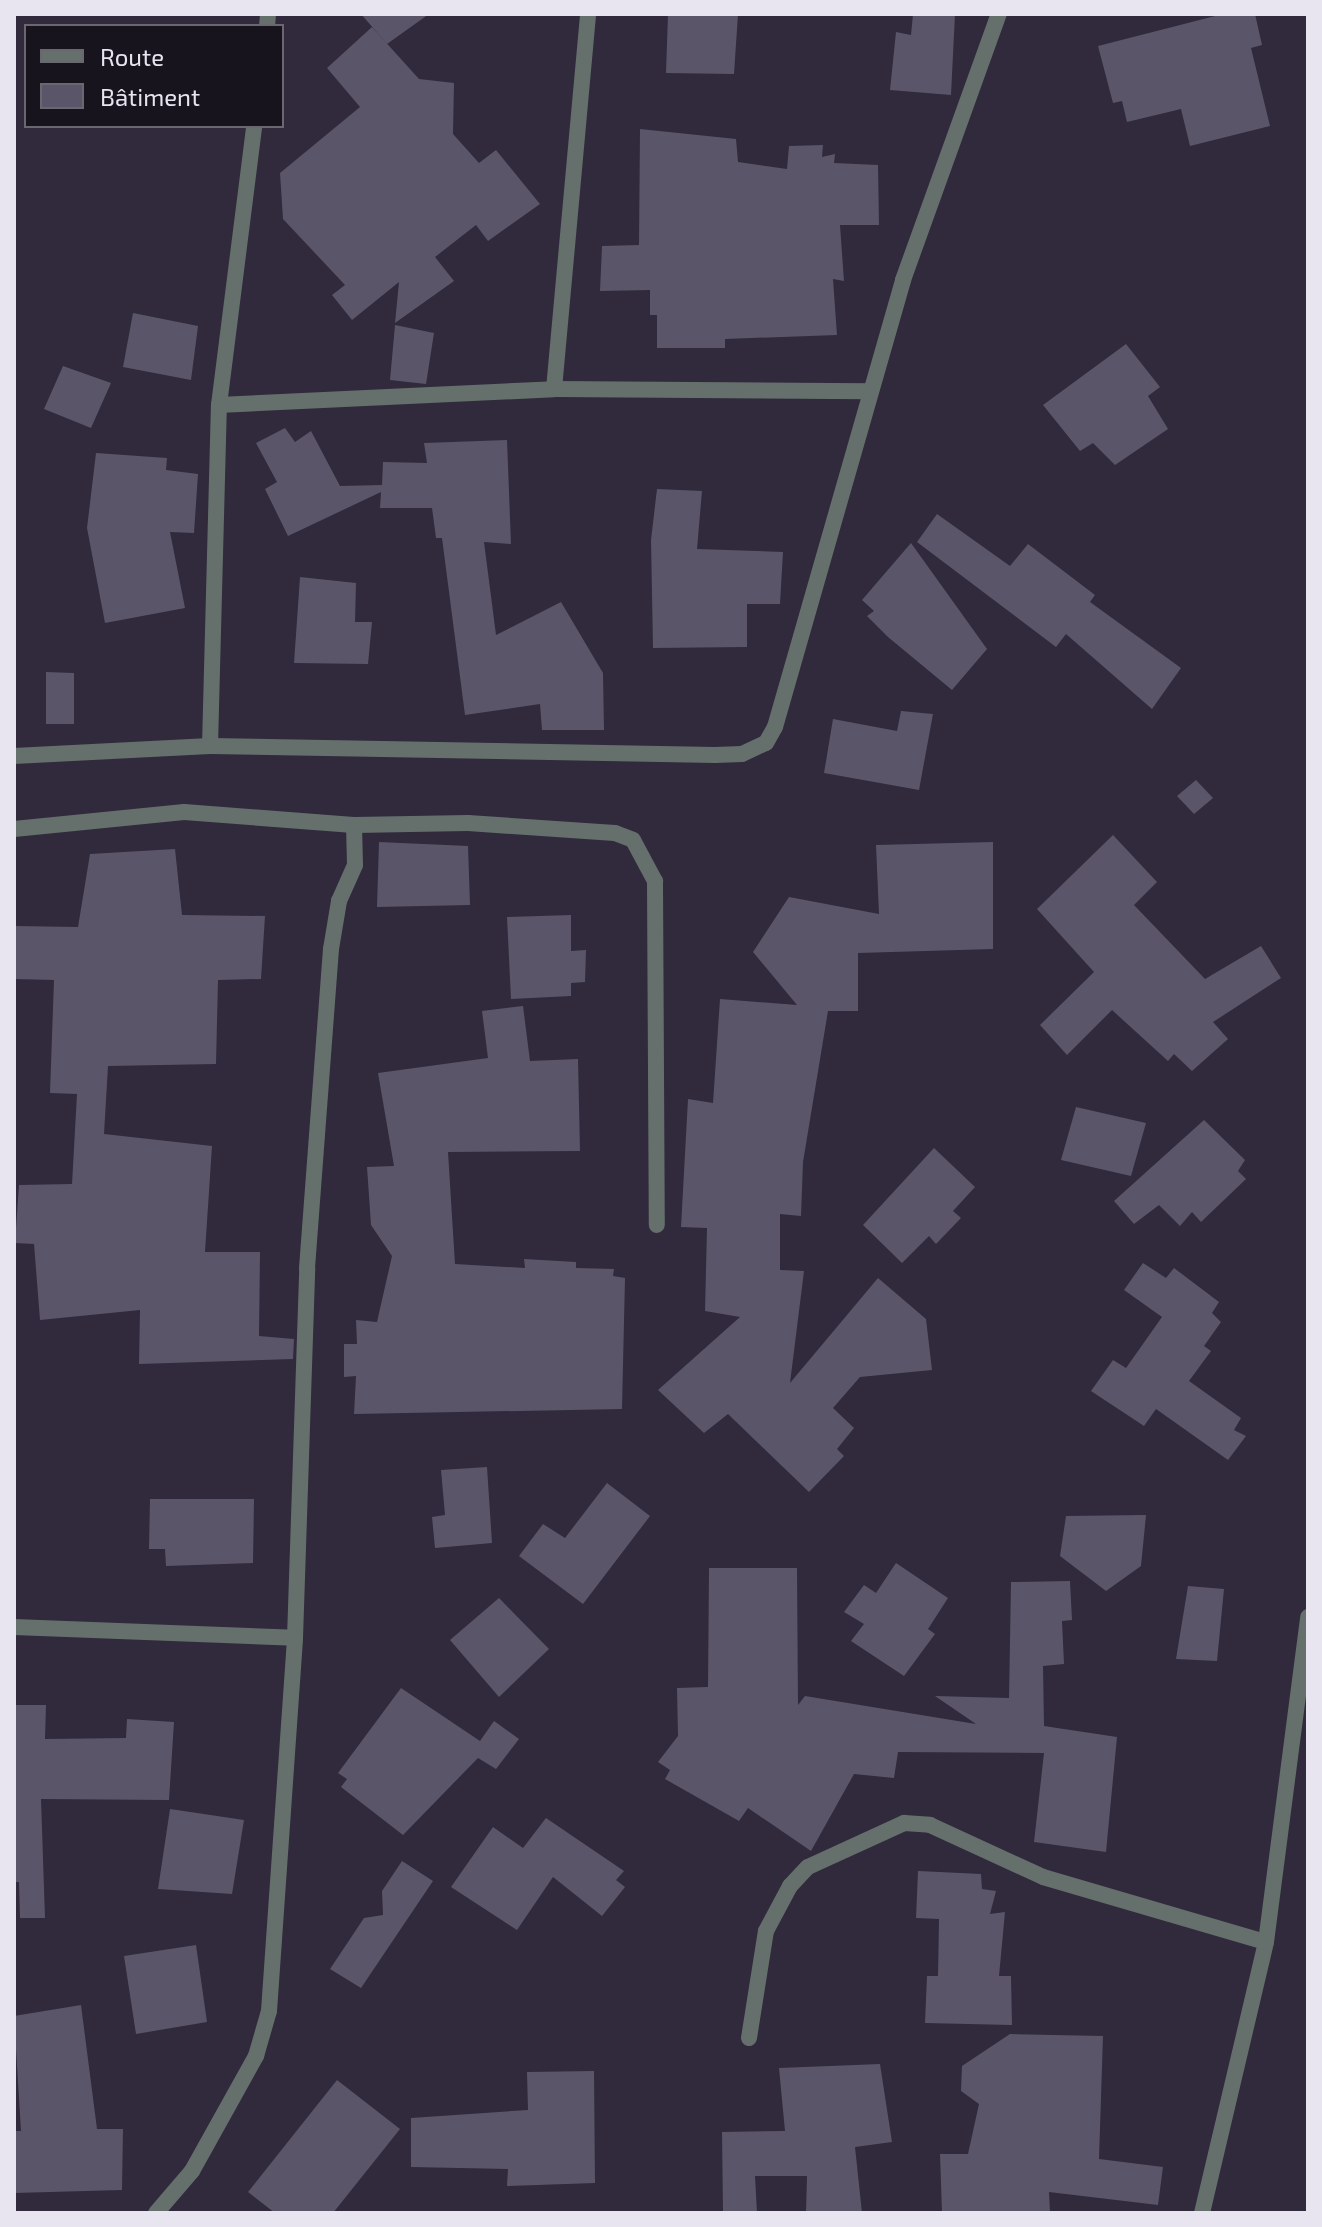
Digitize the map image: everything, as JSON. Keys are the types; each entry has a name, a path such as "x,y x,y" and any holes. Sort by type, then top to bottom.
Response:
{"street":[{"path":"554,389 588,14"},
{"path":"14,756 210,746 715,755 742,754 766,743 775,727 868,391 999,14"},
{"path":"210,746 219,405 254,128"},
{"path":"219,405 554,389 868,391"},
{"path":"14,829 184,812 354,825 468,823 615,833 633,840 655,881 657,1225"},
{"path":"156,2213 192,2171 256,2056 269,2011 295,1638 307,1268 331,949 339,901 355,865 354,825"},
{"path":"1202,2213 1266,1942 1304,1715 1308,1617"},
{"path":"14,1627 295,1638"},
{"path":"749,2038 766,1931 790,1886 808,1867 904,1823 930,1825 1043,1877 1266,1942"}],"building":[{"path":"361,14 429,14 387,44"},
{"path":"668,14 738,14 734,74 666,73"},
{"path":"913,14 955,14 951,95 890,90 896,32 911,35"},
{"path":"1223,14 1255,14 1262,45 1251,48 1270,126 1190,146 1181,109 1127,122 1122,101 1113,103 1098,46"},
{"path":"372,27 419,79 454,83 453,134 479,163 496,150 540,204 488,241 476,225 435,257 454,281 395,323 399,282 352,320 332,295 345,285 283,219 280,173 360,107 327,68"},
{"path":"640,129 736,139 738,162 787,169 789,146 823,145 822,157 835,154 834,163 878,165 879,225 840,225 844,281 833,279 837,335 725,339 725,348 657,348 657,315 650,315 650,290 600,291 602,246 639,245"},
{"path":"133,313 198,326 191,380 123,367"},
{"path":"395,325 434,333 426,384 390,380"},
{"path":"1126,344 1160,387 1148,396 1168,429 1115,465 1093,443 1080,451 1043,405"},
{"path":"63,366 111,383 91,428 44,409"},
{"path":"285,428 295,442 311,431 340,486 382,485 383,462 427,463 424,443 507,440 511,544 484,542 496,635 561,602 603,673 604,730 542,730 540,704 465,715 442,538 436,538 432,508 380,508 381,492 288,536 265,489 277,482 256,443"},
{"path":"96,453 167,458 166,470 198,474 194,533 170,532 185,608 105,623 87,528"},
{"path":"657,489 702,491 697,549 783,552 780,604 747,604 747,647 653,648 651,540"},
{"path":"937,514 1010,566 1028,544 1095,595 1090,602 1181,668 1152,709 1066,634 1056,647 917,542"},
{"path":"911,543 987,649 952,690 867,616 874,611 862,600"},
{"path":"300,577 356,583 355,622 372,622 368,664 294,663"},
{"path":"46,672 74,673 74,724 46,724"},
{"path":"901,711 933,714 919,790 824,773 833,719 897,731"},
{"path":"1196,780 1213,798 1194,814 1177,796"},
{"path":"1113,835 1157,882 1134,905 1205,979 1261,946 1281,978 1213,1022 1228,1039 1192,1071 1174,1054 1168,1061 1112,1010 1067,1055 1040,1025 1094,972 1037,909"},
{"path":"379,842 468,846 470,905 377,907"},
{"path":"993,842 993,949 858,953 858,1011 828,1011 803,1162 801,1216 780,1214 780,1270 804,1271 790,1383 878,1278 926,1319 932,1370 860,1377 833,1408 854,1428 837,1449 844,1456 809,1492 728,1414 704,1433 658,1390 740,1317 705,1311 707,1228 681,1227 688,1099 713,1103 720,999 797,1005 753,952 789,897 879,914 876,845"},
{"path":"175,849 182,915 265,916 261,979 218,980 216,1064 108,1066 104,1134 212,1146 205,1252 260,1252 259,1336 294,1339 293,1359 139,1364 140,1310 40,1320 34,1244 15,1243 19,1185 72,1184 77,1094 50,1093 54,980 14,979 14,926 78,927 90,854"},
{"path":"571,915 571,951 586,950 585,982 571,983 571,996 511,999 507,917"},
{"path":"523,1006 530,1061 578,1059 580,1151 448,1152 455,1264 525,1268 524,1259 576,1262 576,1268 614,1269 613,1276 625,1278 622,1409 354,1414 356,1376 344,1377 344,1344 357,1344 356,1320 377,1322 392,1256 371,1225 367,1167 394,1166 378,1073 488,1058 482,1011"},
{"path":"1076,1107 1146,1123 1131,1176 1061,1160"},
{"path":"1204,1120 1245,1160 1238,1171 1246,1179 1201,1222 1192,1212 1180,1226 1159,1205 1134,1224 1114,1201"},
{"path":"934,1148 975,1187 953,1211 961,1218 936,1244 929,1236 902,1263 863,1225"},
{"path":"1143,1263 1166,1278 1174,1268 1219,1302 1212,1313 1221,1322 1204,1346 1211,1351 1189,1381 1241,1418 1234,1430 1246,1436 1228,1460 1156,1409 1144,1426 1091,1391 1113,1360 1126,1368 1162,1317 1124,1290"},
{"path":"487,1467 492,1543 435,1548 432,1517 445,1515 441,1470"},
{"path":"607,1483 650,1516 583,1604 519,1556 543,1524 565,1538"},
{"path":"150,1499 254,1499 253,1563 166,1566 165,1549 149,1549"},
{"path":"1146,1515 1141,1566 1106,1591 1060,1556 1066,1516"},
{"path":"896,1563 948,1598 928,1629 935,1634 904,1676 851,1641 864,1624 844,1612 864,1585 876,1593"},
{"path":"709,1568 797,1568 798,1705 805,1696 976,1724 935,1696 1009,1698 1011,1582 1070,1581 1072,1620 1062,1621 1064,1664 1043,1666 1044,1726 1117,1737 1106,1852 1034,1842 1044,1753 898,1752 894,1778 854,1774 811,1851 748,1808 739,1821 665,1779 670,1770 658,1762 678,1736 677,1688 708,1687"},
{"path":"1188,1586 1224,1589 1217,1661 1176,1659"},
{"path":"499,1598 549,1649 499,1697 450,1640"},
{"path":"401,1688 480,1741 494,1721 519,1739 496,1769 478,1758 403,1835 341,1787 347,1779 338,1773"},
{"path":"14,1705 46,1705 45,1739 126,1738 127,1719 174,1722 169,1800 41,1799 45,1918 20,1918 19,1882 14,1882"},
{"path":"170,1809 244,1820 232,1894 158,1889"},
{"path":"546,1818 624,1871 616,1880 625,1887 602,1916 553,1877 517,1930 451,1887 493,1827 523,1848"},
{"path":"402,1861 433,1881 361,1988 330,1969 364,1918 383,1915 382,1891"},
{"path":"918,1871 981,1874 982,1889 996,1891 990,1914 1005,1912 999,1976 1011,1976 1012,2025 925,2023 927,1976 938,1976 939,1919 916,1918"},
{"path":"196,1945 207,2022 136,2034 124,1956"},
{"path":"81,2005 97,2129 123,2129 122,2190 14,2193 14,2131 21,2131 14,2016"},
{"path":"1010,2034 1103,2036 1099,2159 1163,2167 1158,2205 1049,2192 1050,2213 942,2213 940,2154 968,2154 979,2104 961,2091 962,2066"},
{"path":"880,2064 892,2142 855,2147 862,2213 806,2213 807,2176 755,2176 757,2213 723,2213 722,2132 785,2131 779,2068"},
{"path":"594,2071 595,2183 507,2186 508,2169 411,2167 411,2118 528,2110 527,2072"},
{"path":"337,2080 400,2129 333,2213 275,2213 248,2192"}]}
